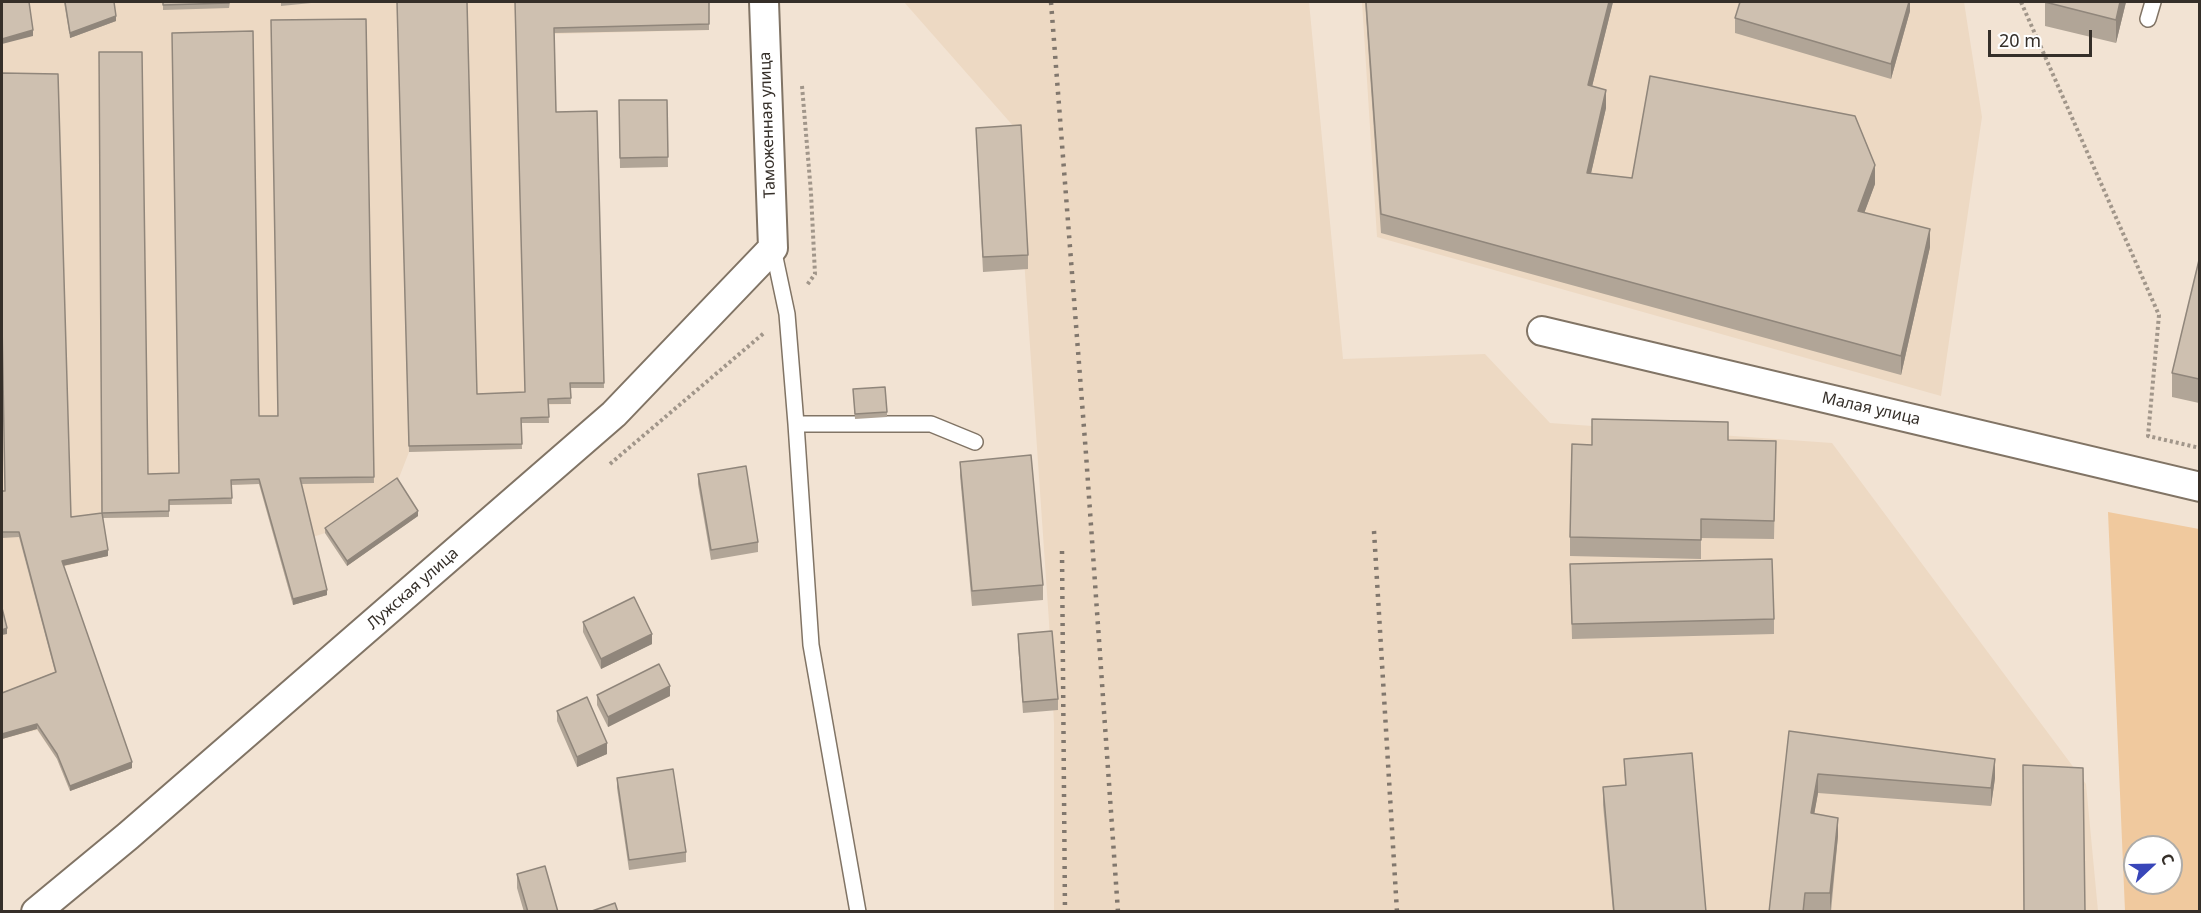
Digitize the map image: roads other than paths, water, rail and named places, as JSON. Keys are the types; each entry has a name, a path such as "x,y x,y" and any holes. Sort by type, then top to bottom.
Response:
{"street":[{"name":"Таможенная улица","path":"764,2 773,248"},
{"name":"Лужская улица","path":"36,912 128,836 614,414 773,248"},
{"name":"Малая улица","path":"1542,331 2199,487"}],"lane":[{"path":"2148,19 2152,2"},
{"path":"773,248 787,314 811,645 858,912"},
{"path":"796,424 931,424 975,442"}],"railway":[{"path":"1051,2 1118,912"},
{"path":"1374,531 1397,912"},
{"path":"1062,551 1065,912"}]}
